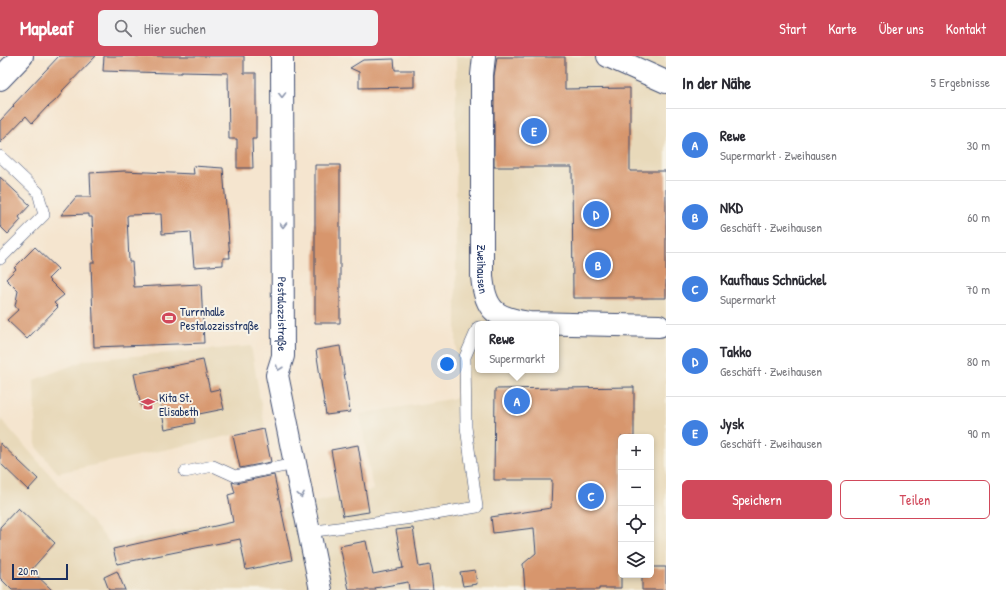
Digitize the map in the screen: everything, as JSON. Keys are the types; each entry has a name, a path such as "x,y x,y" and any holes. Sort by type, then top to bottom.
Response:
{"street":[{"path":"0,79 22,56"},
{"name":"Pestalozzistraße","path":"282,56 283,356 277,375 321,590"},
{"name":"Zweihausen","path":"484,56 482,75 482,276 483,288 487,298 486,316 501,317 515,321"},
{"path":"608,56 666,82"},
{"name":"Zweihausen","path":"559,324 659,326"}],"lane":[{"path":"0,156 38,192 44,215 0,259"},
{"path":"308,532 412,518 477,507 466,427 464,357 475,333"},
{"path":"184,472 213,466 235,476 295,464"}],"shaded area":[{"path":"456,56 666,56 666,590 0,590 0,418 111,544 373,490 360,414 456,398"},
{"name":"Kita St. Elisabeth","path":"251,346 265,428 58,473 36,447 34,380 86,360"}],"building":[{"path":"59,56 96,56 62,91 63,92 56,100 48,106 32,123 26,116 0,143 0,121"},
{"path":"104,56 244,56 244,73 256,73 256,139 252,139 253,168 237,168 237,139 229,139 228,73 103,71"},
{"path":"497,57 565,57 565,89 630,88 630,171 666,171 666,298 573,298 572,167 494,167 494,76"},
{"path":"394,59 395,70 414,70 414,87 359,88 359,72 350,68 363,60"},
{"path":"315,165 340,165 340,323 315,323"},
{"path":"193,166 223,168 230,258 223,258 223,265 194,267 191,232 162,234 161,214 129,215 127,216 129,262 132,262 134,287 201,284 204,343 94,347 91,263 94,263 92,217 89,217 89,214 61,215 76,197 91,197 90,173 124,171 194,174"},
{"path":"0,177 30,205 19,217 21,220 8,234 0,226"},
{"path":"35,247 58,269 48,279 64,295 54,303 58,307 27,339 7,320 18,310 15,306 18,291 6,279 16,269 14,268"},
{"path":"340,346 350,412 326,415 316,350"},
{"path":"203,360 210,391 219,389 224,409 194,415 195,423 165,429 160,402 141,406 134,374"},
{"path":"634,387 634,434 618,434 618,578 621,578 621,588 599,588 599,590 525,590 523,564 536,553 534,528 493,533 491,517 551,508 552,480 494,480 495,389"},
{"path":"264,429 271,462 240,468 233,436"},
{"path":"0,443 38,479 28,490 0,463"},
{"path":"358,445 369,512 343,516 331,450"},
{"path":"274,475 292,560 246,570 240,539 117,564 113,549 233,522 228,495 235,493 232,482 236,483"},
{"path":"18,508 55,543 31,570 52,590 12,590 0,578 0,527"},
{"path":"413,528 419,567 430,565 433,590 409,590 408,582 375,588 376,590 349,590 340,546 366,541 373,574 403,568 396,530"},
{"path":"654,567 666,567 666,590 642,590 642,578 654,578"},
{"path":"475,570 477,584 463,586 460,572"},
{"path":"117,571 125,590 109,590 104,577"}],"place":[{"name":"Jysk","path":"534,131"},
{"name":"Takko","path":"596,214"},
{"name":"NKD","path":"598,265"},
{"name":"Turrnhalle Pestalozzisstraße","path":"169,318"},
{"name":"Rewe","path":"517,401"},
{"name":"Kita St. Elisabeth","path":"148,404"},
{"name":"Kaufhaus Schnückel","path":"591,496"}]}
